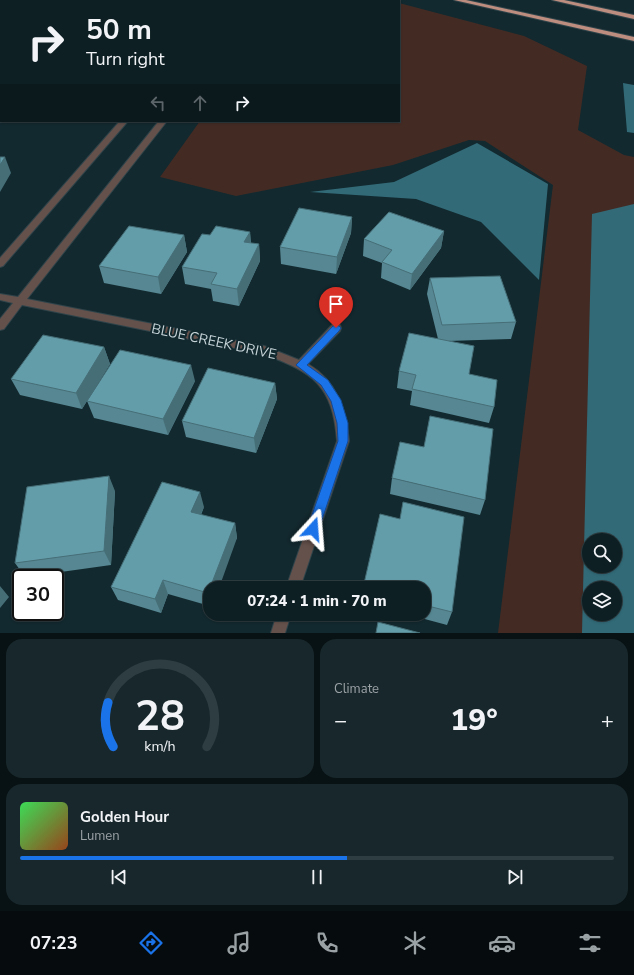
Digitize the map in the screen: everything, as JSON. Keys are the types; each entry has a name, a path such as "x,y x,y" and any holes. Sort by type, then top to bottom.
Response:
{"highway":[{"path":"457,0 634,39"},
{"path":"555,0 634,17"}],"street":[{"path":"0,264 123,122"},
{"path":"0,326 162,122"},
{"name":"BLUE CREEK DRIVE","path":"0,297 264,350 301,365 324,383 336,400 342,423 343,441 295,581"},
{"path":"301,365 336,328"},
{"path":"278,633 282,621"}],"shaded area":[{"path":"400,3 524,36 587,66 578,130 624,155 634,157 634,633 498,633 553,185 485,141 469,140 393,165 236,196 160,177 199,122 400,122"}],"water":[{"path":"623,83 634,85 634,133 627,132"},
{"path":"477,143 548,184 539,280 481,222 416,199 310,192 394,182"},
{"path":"634,204 634,633 582,633 582,621 622,621 622,581 583,581 583,573 622,573 622,533 584,533 592,214"}],"building":[{"path":"0,157 5,157 0,165"},
{"path":"299,208 352,217 337,257 280,247"},
{"path":"389,212 444,231 412,274 382,262 392,250 364,239"},
{"path":"129,226 184,235 158,277 99,266"},
{"path":"216,226 250,232 244,242 259,244 237,289 211,284 217,273 182,267 202,234 210,235"},
{"path":"500,276 516,322 442,325 430,278"},
{"path":"409,333 474,346 469,374 497,380 494,407 412,389 416,375 399,371"},
{"path":"43,335 104,347 76,393 11,379"},
{"path":"120,350 191,365 163,419 87,401"},
{"path":"208,368 275,383 254,438 182,421"},
{"path":"430,416 493,429 485,500 392,478 400,442 424,447"},
{"path":"109,476 104,551 15,563 27,487"},
{"path":"162,482 200,492 191,512 235,523 213,581 203,581 203,592 163,580 155,599 111,587"},
{"path":"403,502 464,517 452,612 431,607 431,581 365,581 380,514 400,519"},
{"path":"378,622 420,633 376,633"}],"route":[{"path":"313,529 343,441 342,423 336,400 324,383 311,371 301,365 336,328"}]}
